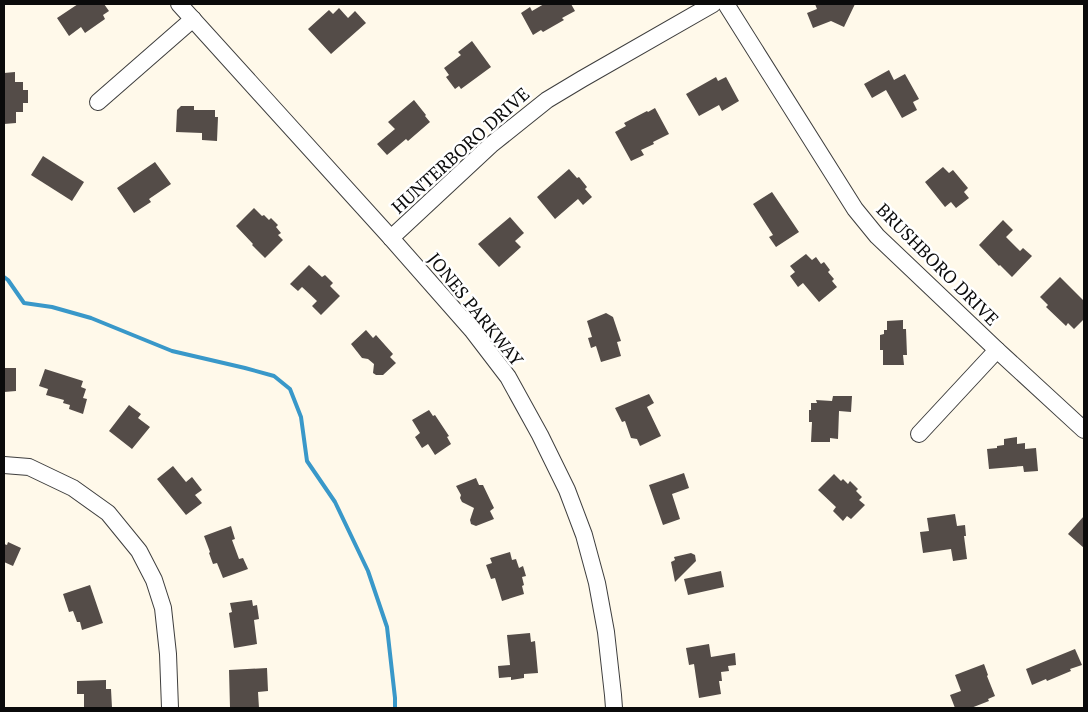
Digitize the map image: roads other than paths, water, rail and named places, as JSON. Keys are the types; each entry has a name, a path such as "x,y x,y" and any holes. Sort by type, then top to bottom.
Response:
{"street":[{"name":"JONES PARKWAY","path":"179,4 391,238 472,330 508,377 540,435 567,490 584,535 597,583 606,632 614,708"},
{"name":"HUNTERBORO DRIVE","path":"391,238 492,144 547,100 713,4"},
{"name":"BRUSHBORO DRIVE","path":"726,4 855,210 877,236 996,350 1084,430"},
{"path":"98,102 193,20"},
{"path":"919,434 996,350"},
{"path":"4,465 29,467 73,488 108,513 139,551 154,580 163,608 168,654 170,708"}],"waterway":[{"path":"4,277 24,303 52,307 91,318 172,351 274,376 290,389 301,417 307,461 335,502 368,571 387,627 395,708"}]}
